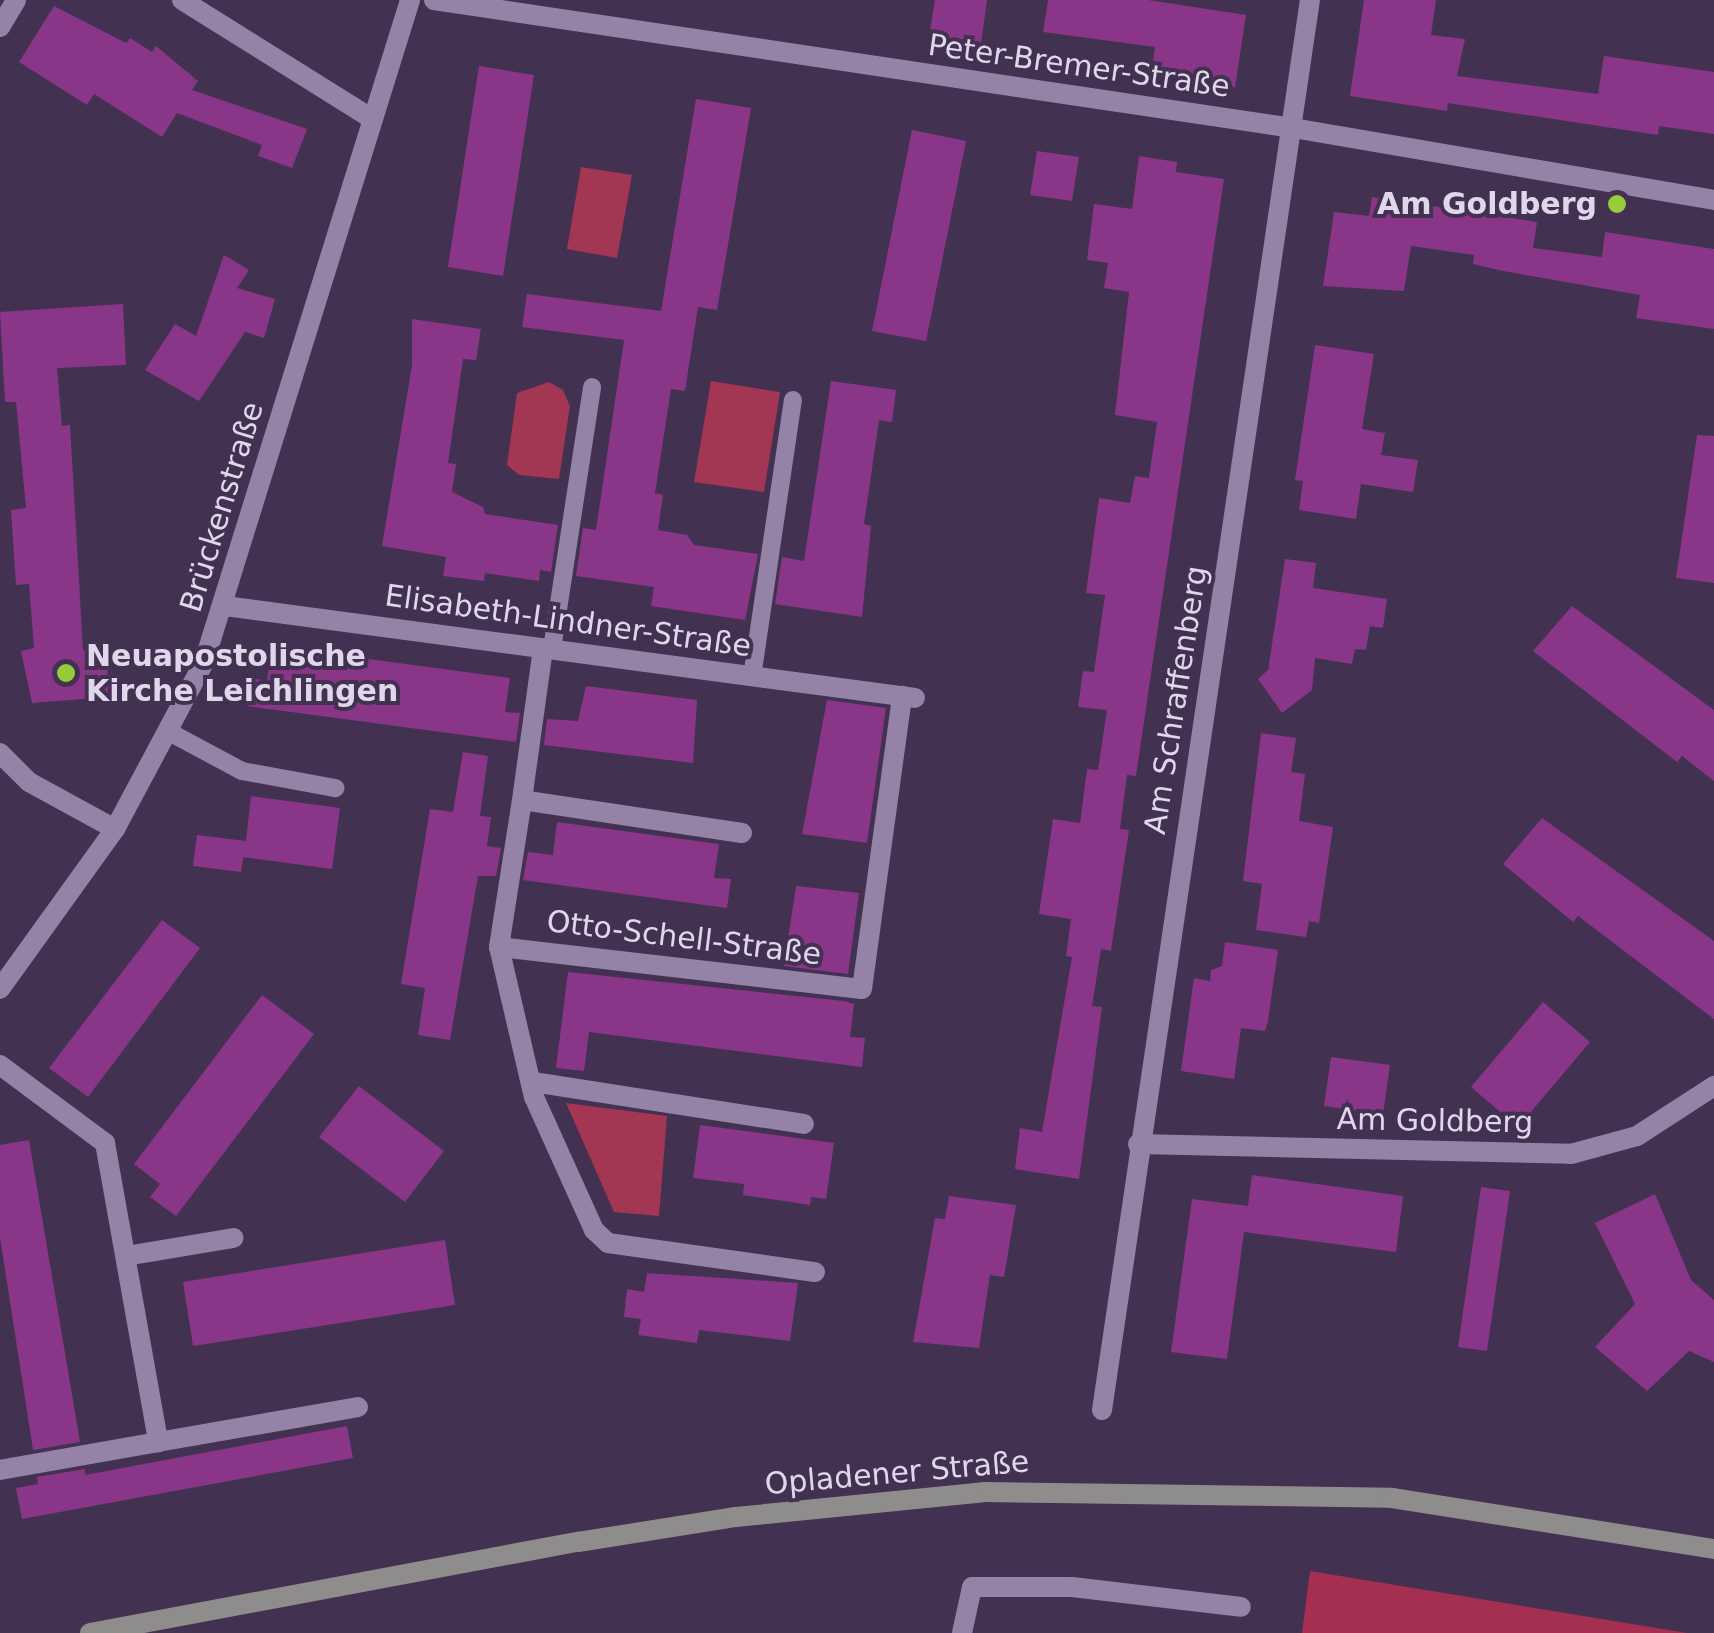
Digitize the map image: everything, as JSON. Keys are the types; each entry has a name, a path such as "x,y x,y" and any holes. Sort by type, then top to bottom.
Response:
{"main road":[{"name":"Opladener Straße","path":"90,1633 598,1539 986,1492 1392,1498 1714,1549"}],"street":[{"path":"0,27 16,0"},
{"path":"182,0 371,118"},
{"name":"Brückenstraße","path":"0,989 115,829 172,733 225,606 410,0"},
{"name":"Peter-Bremer-Straße","path":"434,0 1293,128 1714,200"},
{"name":"Am Schraffenberg","path":"1102,1410 1138,1144 1310,0"},
{"name":"Elisabeth-Lindner-Straße","path":"225,606 909,697 862,989"},
{"name":"Otto-Schell-Straße","path":"547,648 499,947 533,1082 566,1175 594,1230 608,1243 815,1272"},
{"path":"0,753 30,782 115,829"},
{"path":"522,800 742,833"},
{"name":"Otto-Schell-Straße","path":"499,947 862,989"},
{"path":"0,1064 104,1144 158,1442"},
{"path":"533,1082 804,1124"},
{"name":"Am Goldberg","path":"1138,1144 1570,1154 1638,1136 1714,1086"},
{"path":"126,1256 234,1238"},
{"path":"0,1470 358,1408"},
{"path":"962,1633 972,1588 1072,1587 1241,1607"}],"lane":[{"path":"547,648 592,387"},
{"path":"752,676 793,400"},
{"path":"172,733 242,772 335,788"}],"shaded area":[{"path":"581,167 632,175 617,258 567,249"},
{"path":"711,381 780,392 764,492 694,482"},
{"path":"549,382 563,390 570,406 559,479 519,475 507,465 517,393"},
{"path":"566,1103 667,1116 659,1216 614,1212"},
{"path":"1310,1571 1687,1633 1302,1633"}],"building":[{"path":"935,0 987,0 981,44 929,36"},
{"path":"1048,0 1148,0 1246,15 1235,87 1151,75 1155,47 1043,32"},
{"path":"1364,0 1436,0 1431,35 1465,39 1457,76 1598,94 1604,56 1714,72 1714,134 1659,126 1658,135 1448,103 1447,111 1350,96"},
{"path":"54,6 126,43 130,38 152,52 156,46 198,81 192,90 307,129 292,168 258,156 262,145 177,113 162,137 94,94 87,105 19,62"},
{"path":"479,66 534,75 503,276 448,267"},
{"path":"696,99 751,108 717,310 698,307 685,391 671,389 655,493 663,495 658,530 687,535 694,545 758,554 745,620 651,606 654,587 576,576 583,528 596,530 624,340 522,327 527,294 661,311"},
{"path":"912,130 966,141 926,341 872,331"},
{"path":"1037,151 1079,157 1072,201 1030,195"},
{"path":"1139,156 1177,162 1176,172 1224,179 1136,776 1127,775 1120,829 1129,830 1111,951 1101,949 1092,1006 1102,1007 1079,1179 1015,1169 1020,1128 1042,1132 1072,957 1066,956 1071,919 1039,914 1053,819 1080,823 1087,769 1098,770 1107,710 1078,707 1083,671 1094,672 1105,595 1086,593 1099,498 1130,503 1135,476 1149,478 1157,422 1115,415 1129,292 1104,288 1108,263 1087,260 1094,204 1132,209"},
{"path":"1372,197 1537,222 1533,248 1602,257 1605,232 1714,249 1714,329 1636,318 1640,295 1503,271 1473,264 1474,255 1411,246 1404,291 1323,286 1334,212 1369,216"},
{"path":"224,255 249,270 237,288 275,299 264,338 245,332 199,401 145,370 175,324 196,336"},
{"path":"123,304 126,365 57,368 62,426 70,425 83,650 106,648 109,697 32,703 21,651 34,648 29,584 16,585 11,510 26,508 16,402 5,402 0,312"},
{"path":"412,319 481,329 476,360 463,359 448,463 456,464 452,492 483,507 485,514 558,525 551,572 540,570 539,581 485,573 484,581 443,576 446,557 382,546 412,365"},
{"path":"1315,345 1374,354 1362,429 1385,433 1381,455 1418,460 1413,492 1361,484 1356,519 1299,510 1303,481 1295,480"},
{"path":"831,381 896,390 892,422 879,420 864,524 871,526 862,617 775,604 782,557 804,561"},
{"path":"1697,435 1714,436 1714,583 1676,578"},
{"path":"1285,559 1316,563 1313,588 1387,599 1383,628 1370,626 1366,650 1355,649 1352,664 1315,658 1312,690 1282,713 1258,679 1268,670"},
{"path":"1572,606 1714,710 1714,781 1682,756 1677,762 1533,651"},
{"path":"272,646 510,678 505,712 520,713 516,742 247,706 251,678 267,681"},
{"path":"586,686 697,700 693,763 544,745 547,719 578,721"},
{"path":"827,700 886,708 867,843 802,834"},
{"path":"1261,733 1296,738 1291,772 1305,774 1299,821 1333,827 1319,923 1309,921 1306,937 1256,930 1262,884 1243,881"},
{"path":"463,752 488,756 480,816 491,817 487,846 501,848 496,876 478,876 450,1040 418,1035 425,988 401,984 430,809 453,812"},
{"path":"251,796 340,808 332,869 243,857 241,872 193,866 197,835 246,841"},
{"path":"1542,818 1714,941 1714,1019 1578,916 1573,922 1503,864"},
{"path":"557,822 719,844 714,878 731,879 727,908 523,880 528,852 553,855"},
{"path":"796,886 859,893 848,974 784,966"},
{"path":"162,920 200,948 88,1097 49,1068"},
{"path":"1225,942 1278,950 1265,1031 1241,1028 1234,1079 1181,1071 1194,978 1210,981 1211,970 1222,966"},
{"path":"568,972 854,1004 850,1037 865,1038 862,1067 589,1032 584,1071 556,1068"},
{"path":"262,995 314,1034 176,1216 150,1197 160,1184 134,1164"},
{"path":"1543,1002 1590,1042 1518,1127 1471,1087"},
{"path":"1331,1057 1390,1065 1383,1115 1324,1106"},
{"path":"359,1086 444,1151 405,1202 319,1137"},
{"path":"700,1125 834,1143 826,1199 811,1197 810,1205 743,1195 744,1184 693,1178"},
{"path":"29,1140 80,1442 33,1450 0,1237 0,1145"},
{"path":"1252,1175 1403,1196 1396,1252 1244,1232 1227,1359 1171,1352 1192,1199 1248,1206"},
{"path":"1481,1187 1510,1191 1487,1351 1458,1347"},
{"path":"1655,1194 1691,1280 1714,1300 1714,1362 1689,1351 1647,1391 1595,1347 1635,1304 1595,1223"},
{"path":"949,1196 1016,1205 1004,1277 990,1275 979,1348 913,1342 935,1218 945,1219"},
{"path":"445,1240 455,1305 193,1346 183,1282"},
{"path":"647,1273 798,1283 790,1341 699,1330 697,1343 638,1335 641,1319 624,1317 627,1289 644,1292"},
{"path":"347,1426 353,1458 22,1519 16,1488 38,1484 37,1477 85,1469 85,1475"}],"place":[{"name":"Am Goldberg","path":"1617,204"},
{"name":"Neuapostolische Kirche Leichlingen","path":"66,673"}]}
